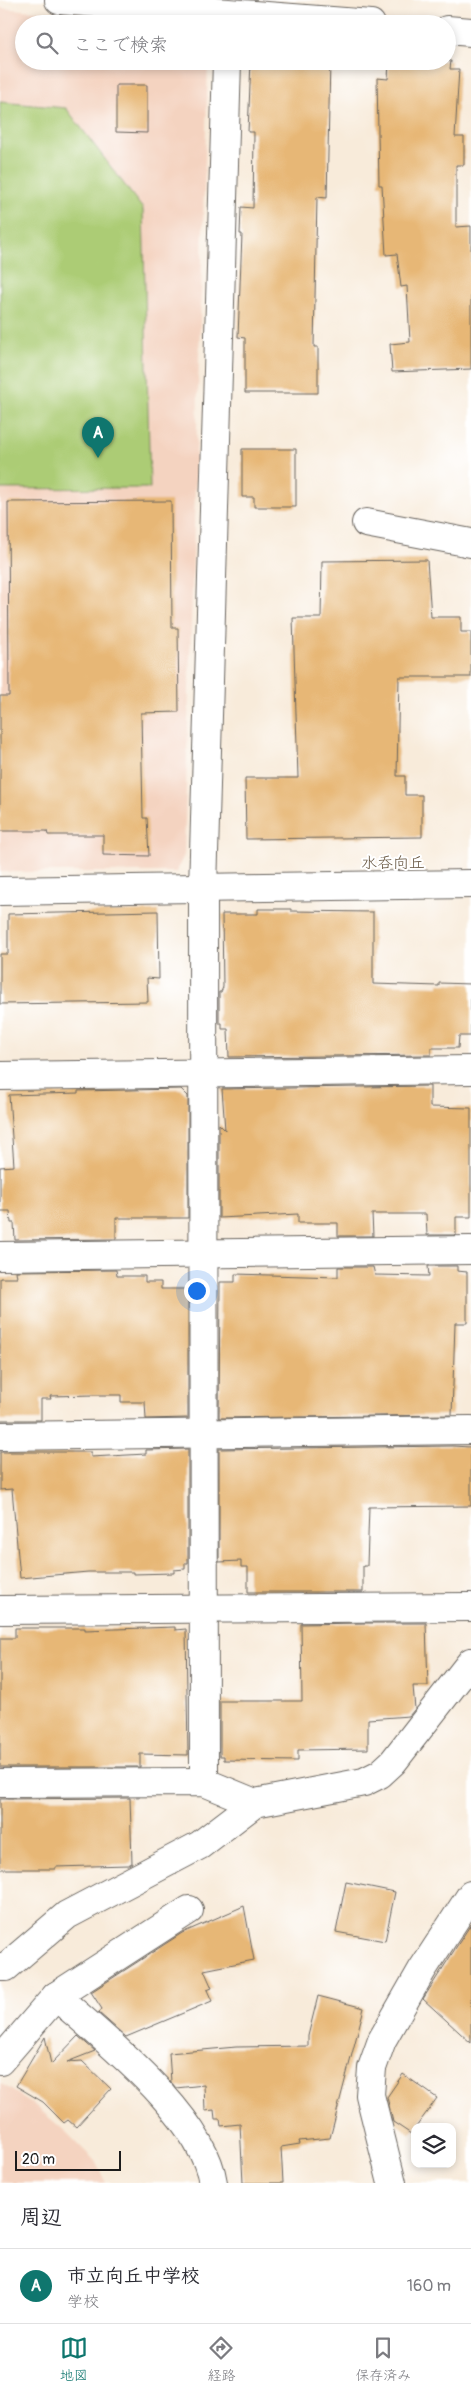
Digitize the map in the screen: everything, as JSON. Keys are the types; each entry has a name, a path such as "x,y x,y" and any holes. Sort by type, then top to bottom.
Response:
{"street":[{"path":"59,0 264,15"},
{"path":"456,31 471,32"},
{"path":"204,1782 202,888 227,70"},
{"path":"366,523 471,543"},
{"path":"0,891 471,884"},
{"path":"0,1076 471,1070"},
{"path":"0,1256 471,1250"},
{"path":"0,1436 471,1430"},
{"path":"0,1610 471,1607"},
{"path":"2,1971 68,1915 200,1845 255,1803 364,1782 380,1774 393,1762 471,1662"},
{"path":"0,1783 204,1782 255,1803"},
{"path":"392,2183 370,2095 372,2068 382,2040 422,1970 471,1897"},
{"path":"0,2061 56,1996 188,1910"},
{"path":"56,1996 141,2071 194,2136 211,2167 213,2183"}],"shaded area":[{"path":"0,8 81,15 15,15 15,70 208,70 184,855 176,872 0,872"},
{"path":"0,2083 32,2103 66,2132 95,2161 106,2183 0,2183"}],"green space":[{"path":"0,102 66,108 143,209 150,488 0,489"}],"building":[{"path":"459,69 455,137 464,137 464,165 456,165 456,227 471,226 471,369 392,372 390,344 410,342 407,286 401,287 397,254 386,255 382,185 379,185 377,78 388,79 388,70"},
{"path":"251,70 330,70 327,198 317,197 314,347 318,347 318,393 245,393 245,338 238,337 242,234 240,234 241,207 253,208 254,132 248,132"},
{"path":"116,85 147,85 147,133 116,132"},
{"path":"242,449 296,449 296,507 254,507 254,497 242,497"},
{"path":"171,501 172,628 178,628 179,712 141,713 143,818 147,818 149,856 103,855 103,835 48,835 47,831 0,831 0,696 9,696 8,502"},
{"path":"427,560 431,617 461,617 461,632 471,632 471,677 399,677 397,776 405,776 405,795 422,795 422,837 246,839 245,778 298,778 293,618 321,618 322,561"},
{"path":"258,909 373,912 373,984 439,986 439,983 471,984 471,1036 459,1036 458,1048 431,1048 431,1055 229,1057 228,1029 222,1029 222,1023 219,1023 219,992 221,992 223,987 222,914 258,914"},
{"path":"158,911 159,979 147,978 148,1002 0,1004 0,954 8,954 8,914"},
{"path":"430,1086 430,1107 471,1108 471,1217 456,1217 456,1235 427,1235 426,1214 372,1214 373,1236 338,1236 338,1223 298,1223 298,1214 219,1218 219,1124 225,1130 222,1089"},
{"path":"181,1089 188,1096 188,1218 116,1218 116,1239 15,1240 14,1223 11,1223 10,1211 0,1211 0,1167 14,1166 9,1095 78,1093 78,1091"},
{"path":"428,1266 457,1266 457,1271 467,1272 467,1323 455,1323 452,1415 219,1418 220,1282 235,1282 235,1274 338,1277 338,1267 373,1267 375,1275 429,1276"},
{"path":"116,1270 117,1276 145,1276 145,1282 161,1282 161,1289 188,1289 188,1418 146,1419 145,1402 121,1402 121,1395 94,1395 50,1396 51,1399 41,1399 41,1420 0,1420 0,1278 17,1278 16,1271"},
{"path":"471,1447 471,1506 369,1507 367,1566 363,1566 363,1592 248,1592 248,1567 241,1567 241,1561 219,1562 219,1449"},
{"path":"188,1449 188,1563 185,1563 185,1569 174,1570 174,1573 88,1572 20,1578 12,1489 0,1490 0,1452 91,1452 91,1457 146,1454 146,1450"},
{"path":"426,1623 428,1686 413,1686 415,1709 409,1716 368,1719 368,1749 298,1750 298,1761 224,1760 224,1756 220,1756 220,1701 302,1701 301,1624"},
{"path":"175,1627 175,1630 186,1629 188,1755 140,1754 140,1767 0,1767 0,1638 15,1638 15,1628 85,1628 85,1630"},
{"path":"130,1798 132,1863 128,1865 55,1867 55,1869 0,1869 0,1799"},
{"path":"346,1882 395,1892 385,1941 336,1932"},
{"path":"244,1906 254,1960 204,1970 212,1988 207,1990 212,2001 126,2037 99,2013 102,2009 91,1992 182,1933"},
{"path":"471,1924 471,2043 423,1999"},
{"path":"318,1996 364,2008 330,2138 299,2141 300,2144 281,2147 283,2183 243,2183 240,2124 221,2126 220,2119 215,2119 214,2110 205,2111 204,2085 176,2088 171,2082 169,2053 236,2047 308,2046 308,2036"},
{"path":"78,2036 95,2051 67,2062 82,2061 111,2089 76,2127 68,2120 64,2123 43,2102 16,2086 45,2037 51,2064"},
{"path":"403,2074 437,2098 419,2123 411,2123 411,2134 393,2122 387,2097"}],"place":[{"name":"市立向丘中学校","path":"98,458"}],"district":[{"name":"水呑向丘","path":"393,863"}]}
